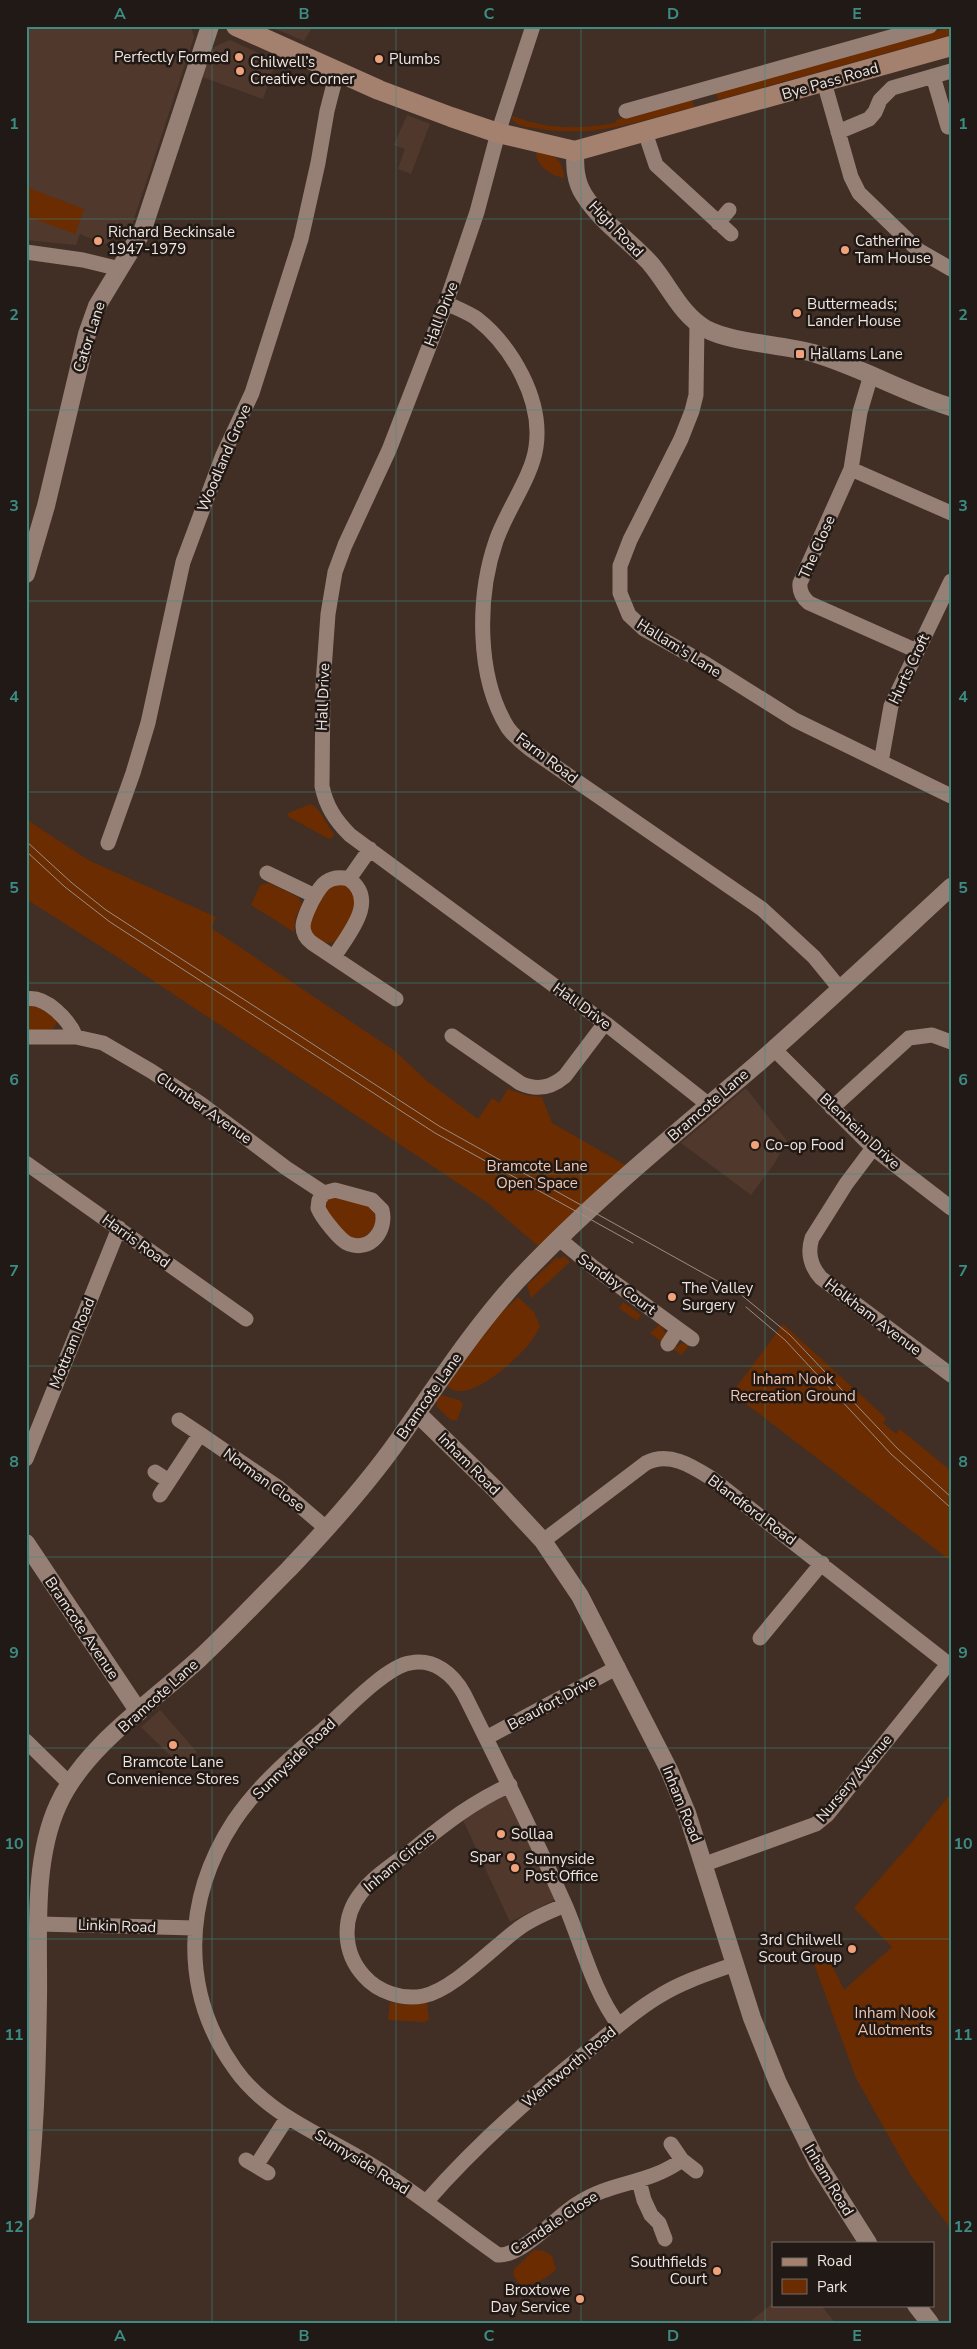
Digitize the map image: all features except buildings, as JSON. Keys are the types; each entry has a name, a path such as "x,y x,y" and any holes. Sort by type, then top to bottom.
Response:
{"main road":[{"path":"246,28 337,72 451,117 498,133 575,152"},
{"name":"Bye Pass Road","path":"575,152 951,46"}],"street":[{"name":"Cator Lane","path":"26,574 46,506 87,334 97,306 138,241 149,215 210,26"},
{"name":"Hall Drive","path":"533,26 498,133 477,212 446,303 389,450 341,555 330,596 323,684 322,786 333,816 350,835 605,1023 709,1105"},
{"name":"Bye Pass Road","path":"626,111 639,100 701,90 930,26"},
{"path":"838,132 869,119 888,91 951,71"},
{"name":"Woodland Grove","path":"108,843 133,773 148,723 185,556 223,455 252,393 301,239 337,72"},
{"path":"932,76 948,127"},
{"path":"824,82 850,177 859,193 918,250 951,269"},
{"path":"701,90 708,115"},
{"path":"644,132 656,165 731,234"},
{"name":"High Road","path":"575,152 576,174 584,196 601,216 649,263 683,310 698,324 708,330 724,335 815,354 951,407"},
{"path":"718,223 729,210"},
{"path":"26,252 84,260 120,269"},
{"name":"Farm Road","path":"446,303 477,319 511,358 528,390 536,422 536,449 496,539 484,592 483,624 489,676 496,701 509,729 530,749 762,909 814,957 841,990"},
{"name":"Hallam's Lane","path":"698,324 696,394 692,411 681,439 624,554 619,575 623,603 628,615 644,629 706,664 795,720 951,796"},
{"name":"The Close","path":"871,375 860,412 851,469 800,583 800,591 809,603 917,651"},
{"path":"851,469 951,513"},
{"name":"Hurts Croft","path":"881,762 891,706 951,581"},
{"path":"349,879 370,850"},
{"path":"267,873 315,896"},
{"path":"334,957 358,919 362,906 360,890 349,879 335,878 322,884 303,919 304,932 307,939 396,999"},
{"name":"Bramcote Lane","path":"27,2205 32,2049 38,1980 39,1924 45,1845 59,1802 70,1784 103,1744 200,1658 326,1528 370,1477 490,1313 558,1238 841,990 951,887"},
{"path":"26,999 33,998 41,1001 64,1016 76,1037"},
{"path":"452,1036 520,1083 529,1087 544,1088 565,1076 605,1023"},
{"path":"832,1108 909,1038 932,1035 951,1042"},
{"name":"Clumber Avenue","path":"26,1037 76,1037 103,1044 151,1071 201,1104 286,1168 324,1193"},
{"name":"Blenheim Drive","path":"774,1048 873,1148 951,1208"},
{"name":"Holkham Avenue","path":"873,1148 846,1184 812,1238 810,1246 811,1262 821,1278 951,1375"},
{"name":"Harris Road","path":"26,1163 246,1319"},
{"path":"335,1190 366,1198 377,1204 382,1210 384,1218 381,1230 375,1238 363,1245 345,1242 318,1208 319,1200 324,1193 335,1190"},
{"name":"Mottram Road","path":"26,1459 119,1228"},
{"name":"Sandby Court","path":"558,1238 593,1267 692,1339"},
{"path":"668,1344 678,1329"},
{"name":"Inham Road","path":"417,1413 494,1488 542,1541 580,1596 669,1770 705,1864 735,1964 767,2055 801,2132 818,2164 867,2242"},
{"name":"Norman Close","path":"179,1420 279,1488 326,1528"},
{"path":"160,1495 200,1434"},
{"name":"Blandford Road","path":"542,1541 646,1463 658,1459 674,1459 711,1478 950,1665"},
{"path":"155,1472 169,1481"},
{"name":"Bramcote Avenue","path":"26,1543 139,1712"},
{"path":"760,1638 822,1563"},
{"name":"Sunnyside Road","path":"498,2255 372,2164 287,2118 272,2107 236,2072 212,2029 199,1993 196,1975 195,1928 199,1900 205,1878 234,1821 265,1782 301,1748 392,1670 411,1662 424,1662 449,1672 464,1694 510,1785 565,1905 602,1997 619,2025"},
{"name":"Nursery Avenue","path":"705,1864 816,1824 827,1815 950,1665"},
{"name":"Beaufort Drive","path":"486,1738 618,1667"},
{"path":"26,1741 70,1784"},
{"name":"Inham Circus","path":"510,1785 463,1810 360,1893 349,1915 347,1924 347,1941 352,1959 365,1978 379,1988 400,1996 424,1996 446,1986 519,1928 565,1905"},
{"name":"Linkin Road","path":"39,1924 195,1928"},
{"name":"Wentworth Road","path":"426,2202 470,2154 497,2129 619,2025 662,1995 690,1980 735,1964"},
{"path":"257,2166 287,2118"},
{"path":"671,2144 682,2160 696,2171"},
{"name":"Camdale Close","path":"498,2255 512,2254 520,2249 557,2217 592,2194 639,2181 669,2170 682,2160"},
{"path":"639,2181 644,2200 651,2215 659,2223 665,2239"},
{"path":"917,2306 930,2323"}],"shaded area":[{"path":"26,26 191,26 194,37 131,228 105,244 80,234 76,245 26,240"},
{"path":"269,26 313,26 304,41"},
{"path":"230,40 276,61 263,99 202,77 214,47"},
{"path":"407,115 430,124 411,174 398,169 405,149 394,145"},
{"path":"746,1088 787,1141 774,1164 751,1195 681,1143"},
{"path":"160,1710 197,1752 182,1767 141,1727"},
{"path":"508,1794 558,1898 510,1922 462,1818"},
{"path":"772,2304 772,2306 822,2306 835,2323 748,2323"}],"green space":[{"path":"951,27 951,35 718,100 716,93"},
{"path":"692,100 694,107 618,127 599,130 561,131 540,129 521,126 512,119 513,116 526,121 551,126 589,126 615,123 616,120"},
{"path":"536,152 547,153 556,158 562,167 564,178 546,170 538,161"},
{"path":"29,188 84,209 75,234 26,216 26,196"},
{"path":"311,804 315,806 334,834 332,838 329,839 287,816 288,813"},
{"name":"Bramcote Lane Open Space","path":"26,819 88,860 216,917 211,928 395,1051 427,1081 478,1119 492,1098 499,1103 508,1089 525,1095 542,1097 552,1123 627,1166 538,1246 488,1203 122,960 26,899"},
{"path":"269,883 298,897 302,904 296,916 294,932 251,905 260,885"},
{"path":"335,883 349,885 359,905 337,941 327,943 316,939 308,927 326,888"},
{"path":"34,1004 58,1021 53,1029 26,1032 26,1007"},
{"path":"333,1196 366,1204 377,1214 374,1229 363,1238 350,1238 334,1222 328,1212 326,1202"},
{"path":"564,1256 570,1262 531,1298 527,1285 557,1257 559,1259"},
{"path":"518,1297 534,1312 540,1326 536,1335 508,1366 484,1383 463,1391 456,1391 448,1387 446,1385 500,1314"},
{"path":"623,1302 641,1315 637,1321 619,1308"},
{"path":"660,1324 666,1334 663,1343 650,1333"},
{"name":"Inham Nook Recreation Ground","path":"783,1324 886,1418 883,1423 896,1434 900,1429 951,1471 951,1561 732,1393"},
{"path":"682,1343 689,1345 682,1355 673,1349"},
{"path":"441,1395 459,1400 463,1404 457,1420 451,1420 437,1407 437,1400"},
{"name":"Inham Nook Allotments","path":"951,1793 951,2229 911,2176 856,2078 814,1964 821,1962 832,1965 844,1990 892,1947 854,1908 911,1843"},
{"path":"390,2002 408,2005 427,2003 429,2020 424,2022 389,2020"},
{"path":"534,2250 544,2251 552,2256 556,2269 539,2281 523,2285 519,2284 513,2275 514,2269"}],"tram line":[{"path":"26,841 72,883 106,910 439,1126 739,1293 790,1335 897,1448 951,1497"},
{"path":"26,851 65,887 110,922 435,1133 633,1243"},
{"path":"746,1307 785,1340 891,1454 951,1508"}],"place":[{"name":"Perfectly Formed","path":"239,57"},
{"name":"Plumbs","path":"379,59"},
{"name":"Chilwell’s Creative Corner","path":"240,71"},
{"name":"Richard Beckinsale 1947-1979","path":"98,241"},
{"name":"Catherine Tam House","path":"845,250"},
{"name":"Buttermeads; Lander House","path":"797,313"},
{"name":"Hallams Lane","path":"800,354"},
{"name":"Co-op Food","path":"755,1145"},
{"name":"The Valley Surgery","path":"672,1297"},
{"name":"Bramcote Lane Convenience Stores","path":"173,1745"},
{"name":"Sollaa","path":"501,1834"},
{"name":"Spar","path":"511,1857"},
{"name":"Sunnyside Post Office","path":"515,1868"},
{"name":"3rd Chilwell Scout Group","path":"852,1949"},
{"name":"Southfields Court","path":"717,2271"},
{"name":"Broxtowe Day Service","path":"580,2299"}]}
